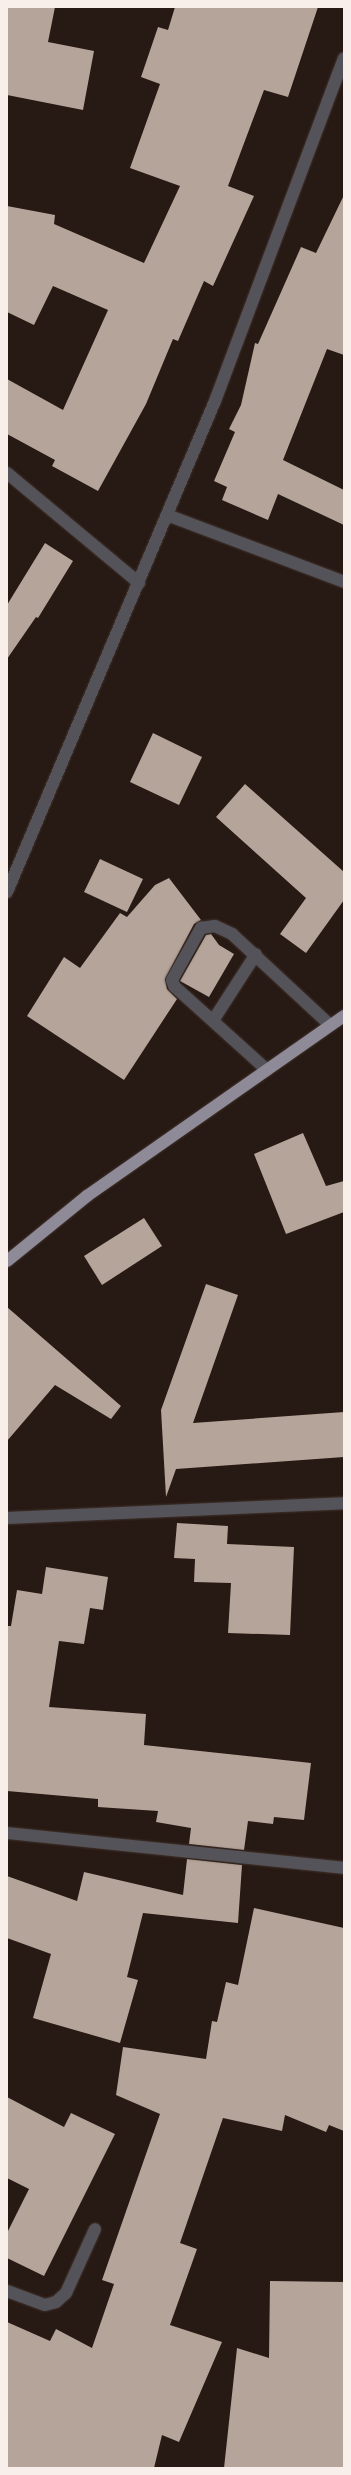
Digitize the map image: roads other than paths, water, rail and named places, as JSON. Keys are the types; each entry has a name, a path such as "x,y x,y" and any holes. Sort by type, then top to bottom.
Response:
{"main road":[{"path":"7,1261 87,1196 344,1016"}],"street":[{"path":"7,892 215,401 344,58"},
{"path":"7,473 139,583"},
{"path":"167,516 344,582"},
{"path":"267,1070 214,1019 178,992 172,980 201,928 224,930 256,954 330,1025"},
{"path":"214,1019 256,954"},
{"path":"7,1518 344,1503 344,1510"},
{"path":"7,1834 344,1868"},
{"path":"7,2291 45,2305 56,2302 66,2293 95,2229"}]}
